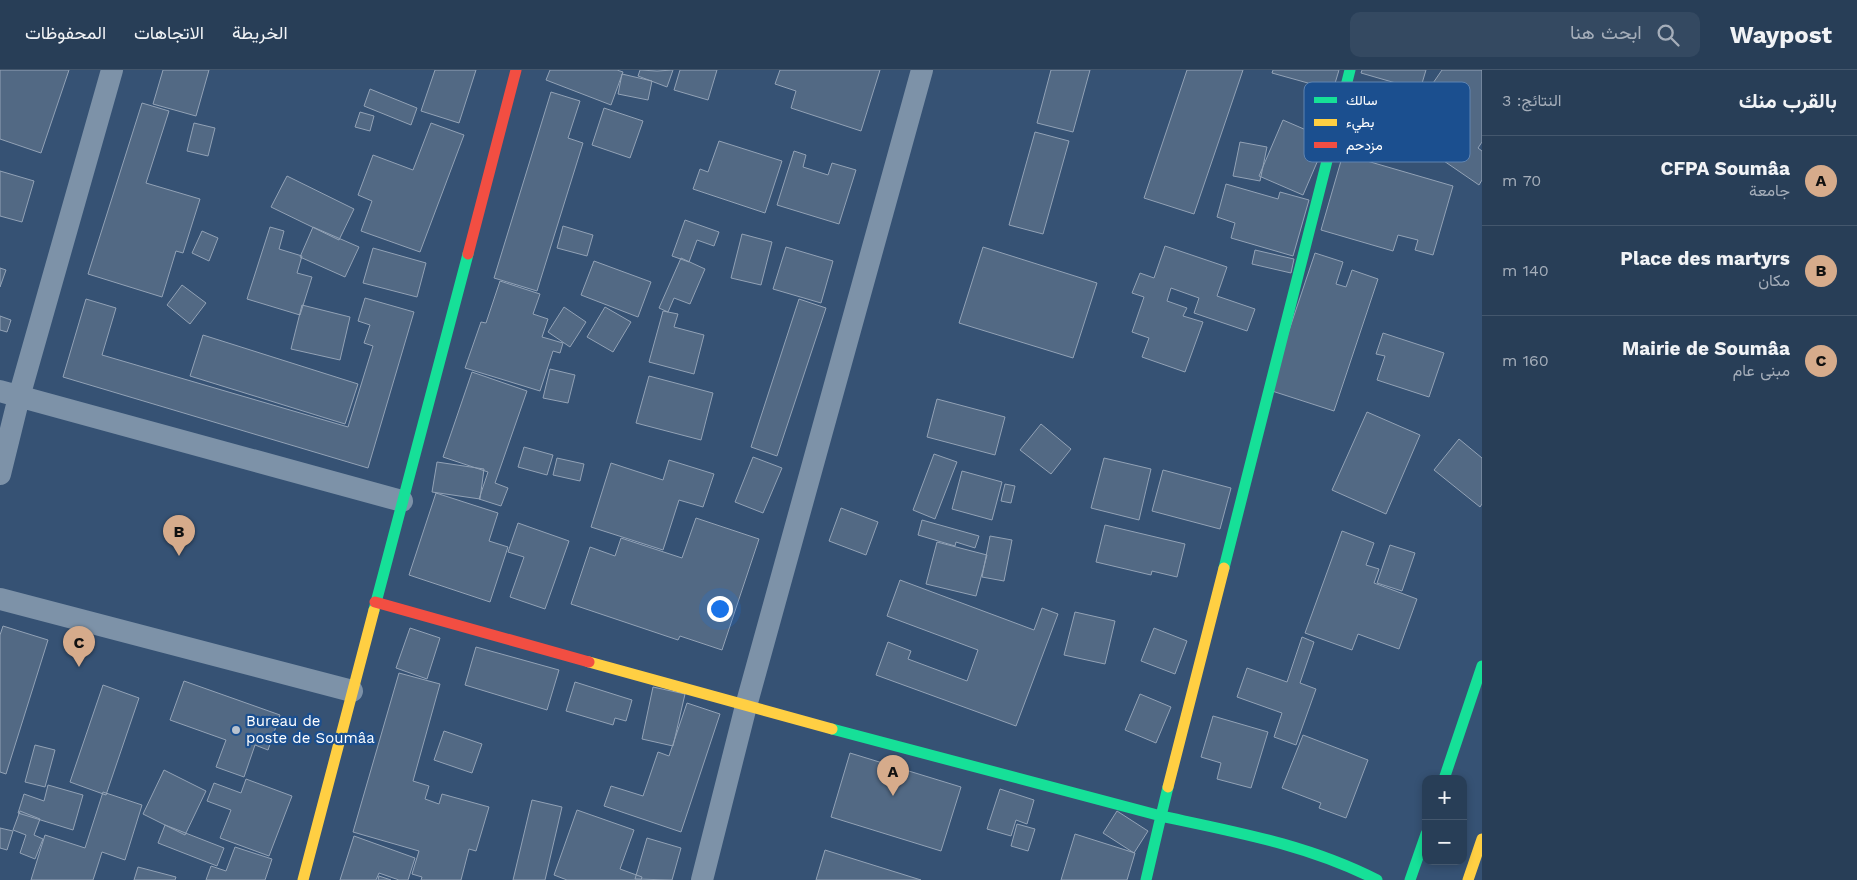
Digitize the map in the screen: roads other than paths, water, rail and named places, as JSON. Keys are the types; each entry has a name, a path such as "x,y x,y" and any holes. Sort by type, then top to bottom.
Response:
{"main road":[{"path":"303,880 516,70"},
{"path":"1146,880 1327,162"},
{"path":"375,602 746,706 1161,816 1294,844 1335,858 1377,880"},
{"path":"1445,775 1482,666"},
{"path":"1468,880 1482,839"},
{"path":"1410,880 1422,846"}],"street":[{"path":"0,474 10,394 112,70"},
{"path":"702,880 746,706 922,70"},
{"path":"10,394 402,501"},
{"path":"0,599 352,691"}],"place":[{"name":"Place des martyrs","path":"179,556"},
{"name":"Mairie de Soumâa","path":"79,667"},
{"name":"Bureau de poste de Soumâa","path":"236,730"},
{"name":"CFPA Soumâa","path":"893,796"}]}
